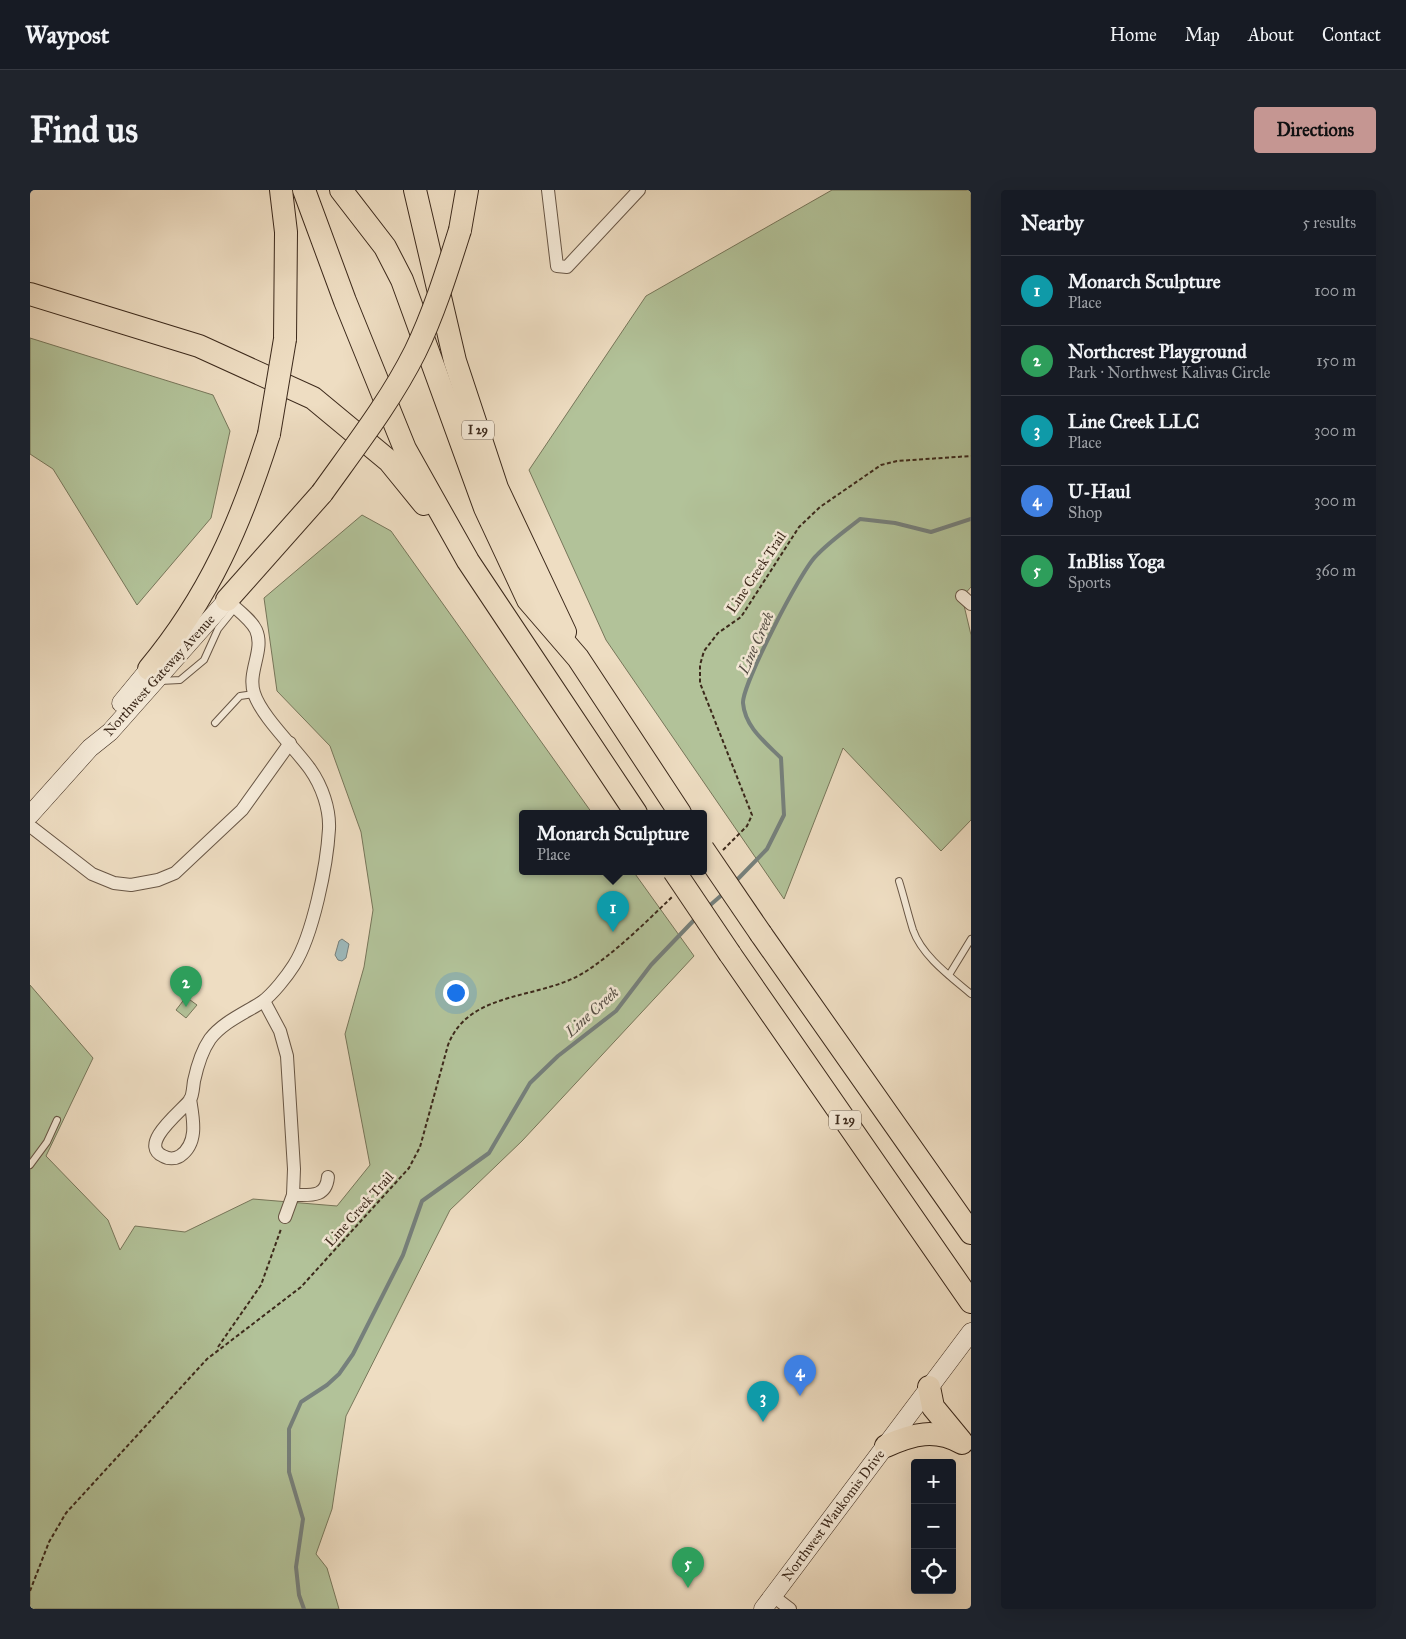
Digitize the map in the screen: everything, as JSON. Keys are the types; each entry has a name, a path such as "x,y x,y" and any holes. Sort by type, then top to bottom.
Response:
{"highway":[{"path":"153,675 229,545 250,495 269,434 285,339 286,241 281,190"},
{"path":"304,190 345,301 405,449 468,561 634,810"},
{"path":"341,190 386,247 402,280 485,508 528,600 578,658"},
{"name":"I 29","path":"415,190 455,361 497,488 578,658 678,810"},
{"path":"231,604 322,493 377,415 415,351 434,306 460,230 467,190"},
{"path":"30,294 199,346 313,398 389,461 468,561"},
{"name":"I 29","path":"710,852 761,934 971,1233"},
{"name":"I 29","path":"677,875 965,1294"},
{"path":"929,1387 933,1406 966,1447"},
{"path":"886,1446 909,1436 925,1433 949,1436 966,1447"}],"main road":[{"name":"Northwest Gateway Avenue","path":"30,816 90,748 103,724 153,675 231,604"},
{"name":"Northwest Waukomis Drive","path":"768,1602 971,1332"}],"street":[{"path":"548,190 557,266 567,267 639,190"},
{"path":"190,1099 198,1063 211,1038 238,1015 264,1001 294,965 307,936 320,886 329,829 327,808 311,770 261,708 254,694 251,678 258,639 255,628 231,604"},
{"path":"30,826 92,874 114,883 131,885 158,880 175,873 242,810 290,744"},
{"path":"264,1001 280,1031 287,1056 294,1169 293,1195 285,1217"},
{"path":"293,1195 321,1193 325,1189 328,1178"},
{"path":"768,1602 790,1609"}],"lane":[{"path":"215,723 240,696 254,694"},
{"path":"899,881 913,931 921,944 949,975 971,994"},
{"path":"949,975 971,938"},
{"path":"30,1165 47,1142 58,1120"}],"path":[{"name":"Line Creek Trail","path":"710,852 747,826 752,815 700,684 700,664 704,652 718,633 741,617 799,527 820,507 881,465 897,461 971,456"},
{"name":"Line Creek Trail","path":"30,1591 49,1542 66,1513 217,1349 301,1286 409,1168 420,1147 446,1052 454,1031 463,1020 475,1010 553,986 586,972 675,894"},
{"path":"217,1349 261,1285 285,1217"}],"green space":[{"path":"832,190 971,190 971,587 962,597 971,635 971,820 941,851 843,748 784,899 606,640 529,470 646,296"},
{"path":"30,338 213,395 230,431 211,518 137,605 53,469 30,454"},
{"path":"362,515 391,531 590,810 519,810 519,875 636,875 694,956 522,1141 450,1210 346,1416 332,1509 316,1554 327,1568 339,1609 30,1609 30,985 93,1058 46,1156 108,1220 120,1250 135,1226 185,1232 253,1199 337,1206 370,1165 345,1034 364,967 373,910 361,832 330,746 277,691 264,598"},
{"path":"186,997 197,1005 186,1018 176,1010"}],"water":[{"path":"342,939 349,944 346,958 342,961 338,960 335,955 339,941"}],"waterway":[{"name":"Line Creek","path":"734,883 767,849 784,815 781,758 762,740 752,727 743,703 752,674 798,582 816,556 860,519 895,523 931,532 971,519"},
{"name":"Line Creek","path":"708,907 724,893"},
{"name":"Line Creek","path":"304,1609 299,1595 296,1567 303,1519 289,1472 289,1429 301,1402 327,1385 339,1374 353,1354 403,1255 422,1201 489,1153 530,1083 558,1056 616,1011 651,965 696,918"}],"place":[{"name":"Monarch Sculpture","path":"613,932"},
{"name":"Northcrest Playground","path":"186,1007"},
{"name":"U-Haul","path":"800,1396"},
{"name":"Line Creek LLC","path":"763,1422"},
{"name":"InBliss Yoga","path":"688,1588"}]}
